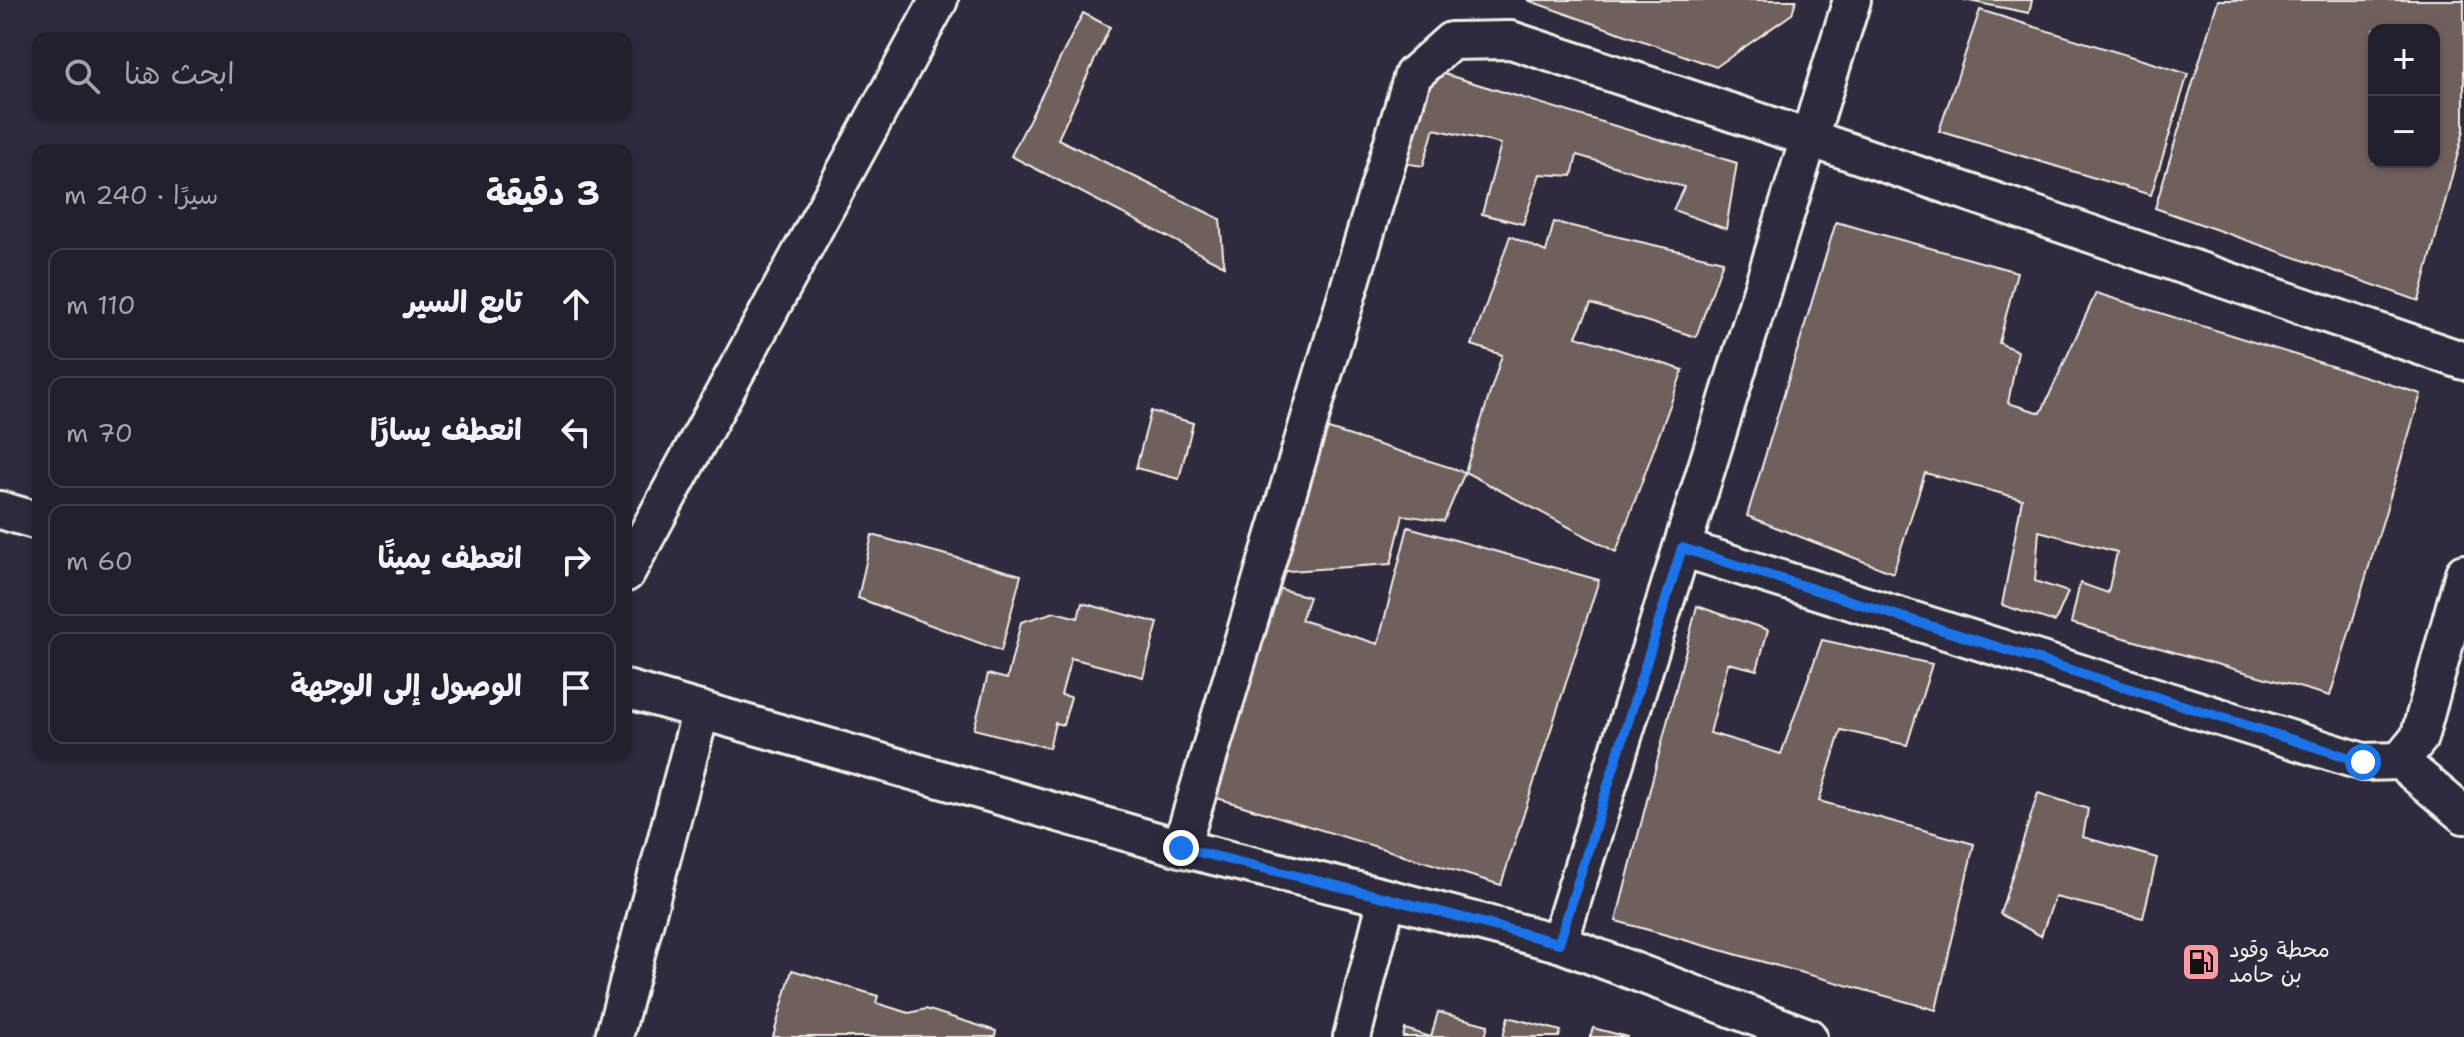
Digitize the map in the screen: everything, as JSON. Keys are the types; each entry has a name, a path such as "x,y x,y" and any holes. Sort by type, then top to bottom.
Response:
{"street":[{"path":"632,562 939,0"},
{"path":"1559,943 1852,0"},
{"path":"1181,848 1413,75 1451,41 1511,40 2464,361"},
{"path":"0,510 32,519"},
{"path":"1682,548 2363,762 2400,761 2464,815"},
{"path":"2400,761 2419,738 2464,573"},
{"path":"632,691 1181,848 1559,943 1808,1037"},
{"path":"614,1037 701,710"},
{"path":"1352,1037 1387,898"}],"building":[{"path":"1527,0 1796,0 1792,14 1716,67"},
{"path":"1964,0 2032,0 2029,13"},
{"path":"2218,0 2464,0 2464,130 2419,301 2155,208"},
{"path":"1980,10 2188,74 2151,195 1939,131"},
{"path":"1083,13 1110,27 1058,139 1220,219 1224,266 1011,156"},
{"path":"1431,70 1737,163 1726,229 1673,210 1684,187 1577,155 1572,176 1540,174 1523,224 1482,214 1501,144 1434,129 1423,166 1396,162"},
{"path":"1554,222 1723,261 1696,337 1591,304 1576,336 1683,370 1616,552 1465,472 1502,355 1472,345 1510,236 1546,252"},
{"path":"1836,222 2017,272 1999,343 2018,351 2008,403 2041,413 2096,293 2421,394 2330,696 2071,623 2080,583 2108,593 2117,552 2039,531 2035,581 2068,592 2055,622 2002,605 2022,499 1925,473 1893,573 1747,516"},
{"path":"1151,411 1193,423 1179,479 1136,468"},
{"path":"1319,426 1465,472 1444,521 1403,515 1391,564 1275,572"},
{"path":"1408,527 1599,580 1501,885 1207,795 1270,586 1309,597 1301,620 1378,644"},
{"path":"872,535 1021,575 1001,651 858,598"},
{"path":"1082,603 1158,623 1143,677 1071,658 1061,695 1071,697 1063,725 1055,723 1049,748 974,729 988,674 1007,679 1021,622 1055,612 1078,618"},
{"path":"1697,606 1768,630 1757,670 1728,663 1710,733 1781,754 1822,640 1932,664 1907,745 1841,730 1819,801 1974,844 1936,1010 1616,921"},
{"path":"2038,793 2088,809 2083,837 2157,858 2143,918 2055,897 2041,936 2000,914"},
{"path":"792,970 878,996 876,1003 909,1013 926,1009 996,1031 995,1037 773,1037"},
{"path":"1438,1012 1488,1025 1485,1037 1431,1037"},
{"path":"1508,1017 1561,1031 1559,1037 1503,1037"},
{"path":"1593,1028 1628,1037 1590,1037"},
{"path":"1405,1029 1431,1037 1403,1037"}],"place":[{"name":"محطة وقود بن حامد","path":"2201,962"}],"route":[{"path":"1181,848 1559,943 1682,548 2363,762"}]}
